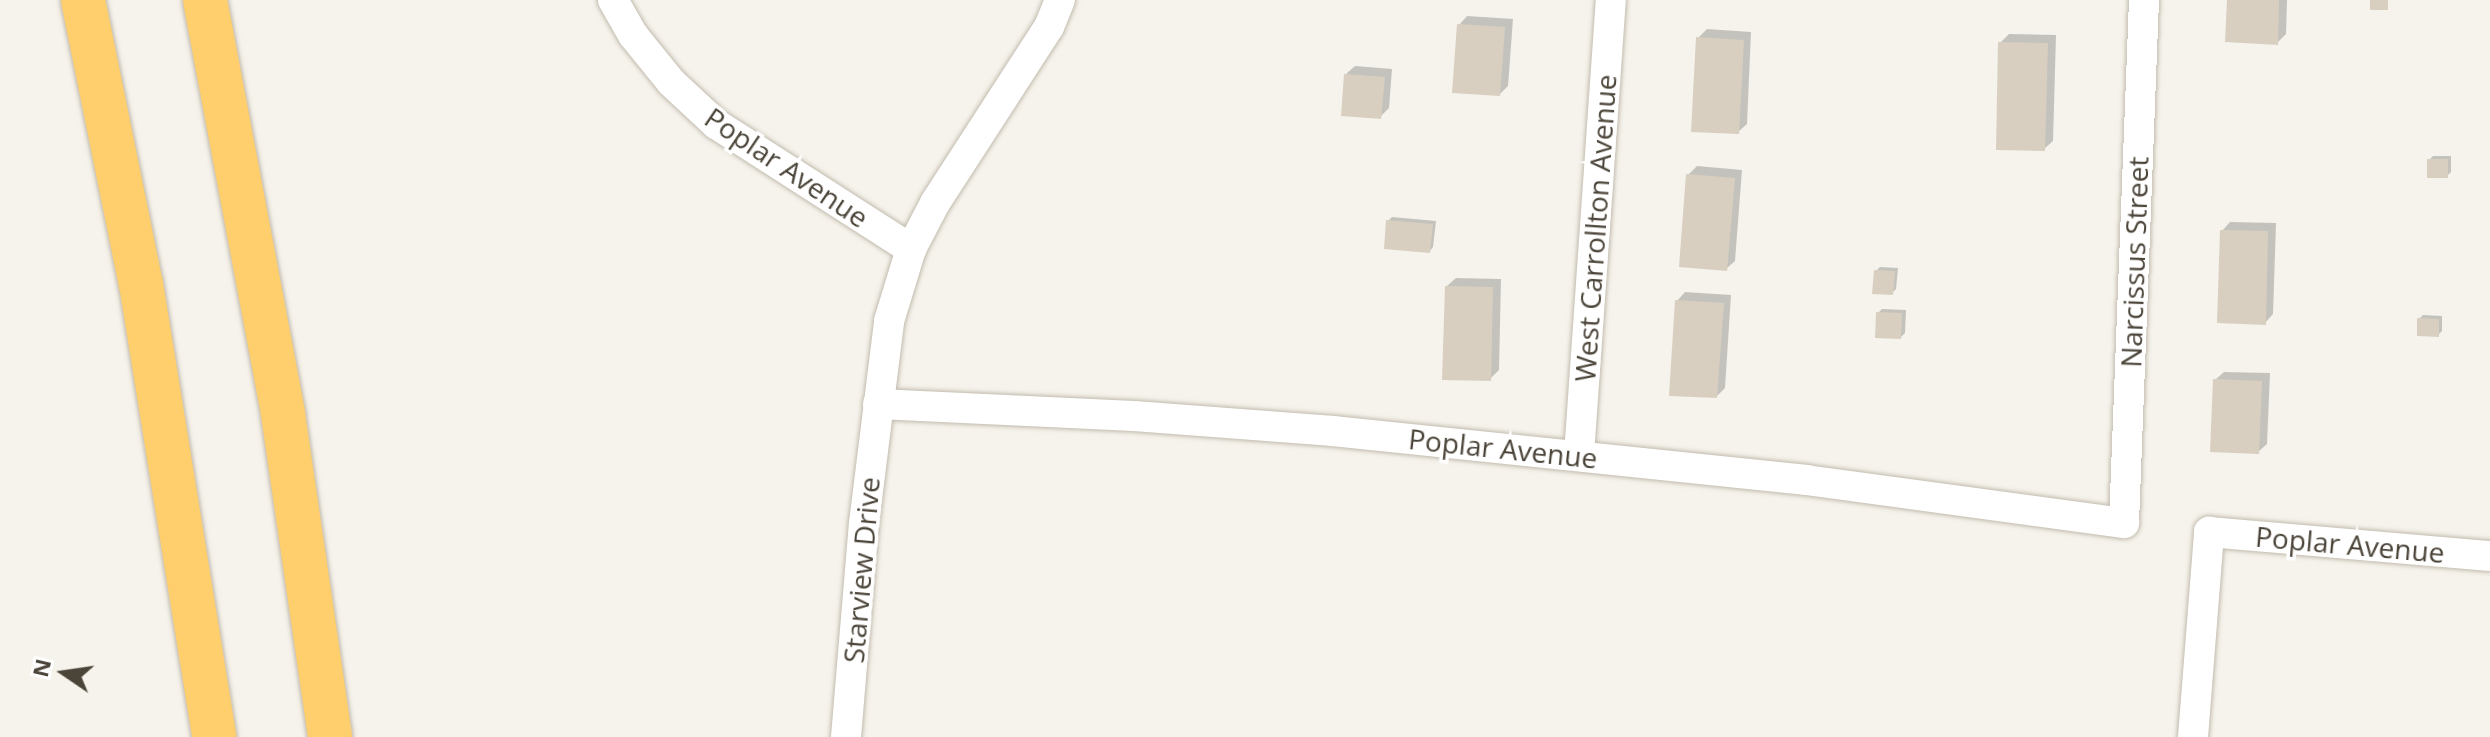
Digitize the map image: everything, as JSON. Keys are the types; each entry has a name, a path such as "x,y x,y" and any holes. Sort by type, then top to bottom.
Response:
{"highway":[{"path":"83,0 141,284 214,737"},
{"path":"205,0 283,414 330,737"}],"street":[{"name":"Poplar Avenue","path":"613,0 633,35 671,82 716,124 911,249"},
{"name":"Starview Drive","path":"846,737 878,404 889,321 911,249 935,203 1049,27 1060,0"},
{"name":"West Carrollton Avenue","path":"1579,455 1611,0"},
{"name":"Narcissus Street","path":"2124,523 2144,0"},
{"name":"Poplar Avenue","path":"878,404 1134,416 1579,455 1806,480 2124,523"},
{"name":"Poplar Avenue","path":"2193,737 2209,532 2490,556"}],"building":[{"path":"2227,0 2279,0 2278,45 2225,42"},
{"path":"2370,0 2388,0 2388,10 2370,10"},
{"path":"1457,24 1505,27 1500,96 1452,93"},
{"path":"1696,37 1744,40 1739,134 1691,132"},
{"path":"1998,42 2048,43 2045,151 1996,150"},
{"path":"1344,74 1385,77 1381,119 1341,116"},
{"path":"2427,159 2448,159 2448,178 2427,178"},
{"path":"1686,174 1735,178 1727,271 1679,267"},
{"path":"1386,220 1433,224 1430,253 1384,249"},
{"path":"2220,230 2268,231 2266,325 2217,323"},
{"path":"1874,270 1895,271 1893,295 1872,294"},
{"path":"1445,286 1493,287 1491,381 1442,380"},
{"path":"1675,300 1724,303 1717,398 1669,396"},
{"path":"1876,312 1902,313 1901,339 1875,338"},
{"path":"2417,318 2439,319 2439,337 2417,336"},
{"path":"2213,379 2262,381 2259,454 2210,452"}]}
